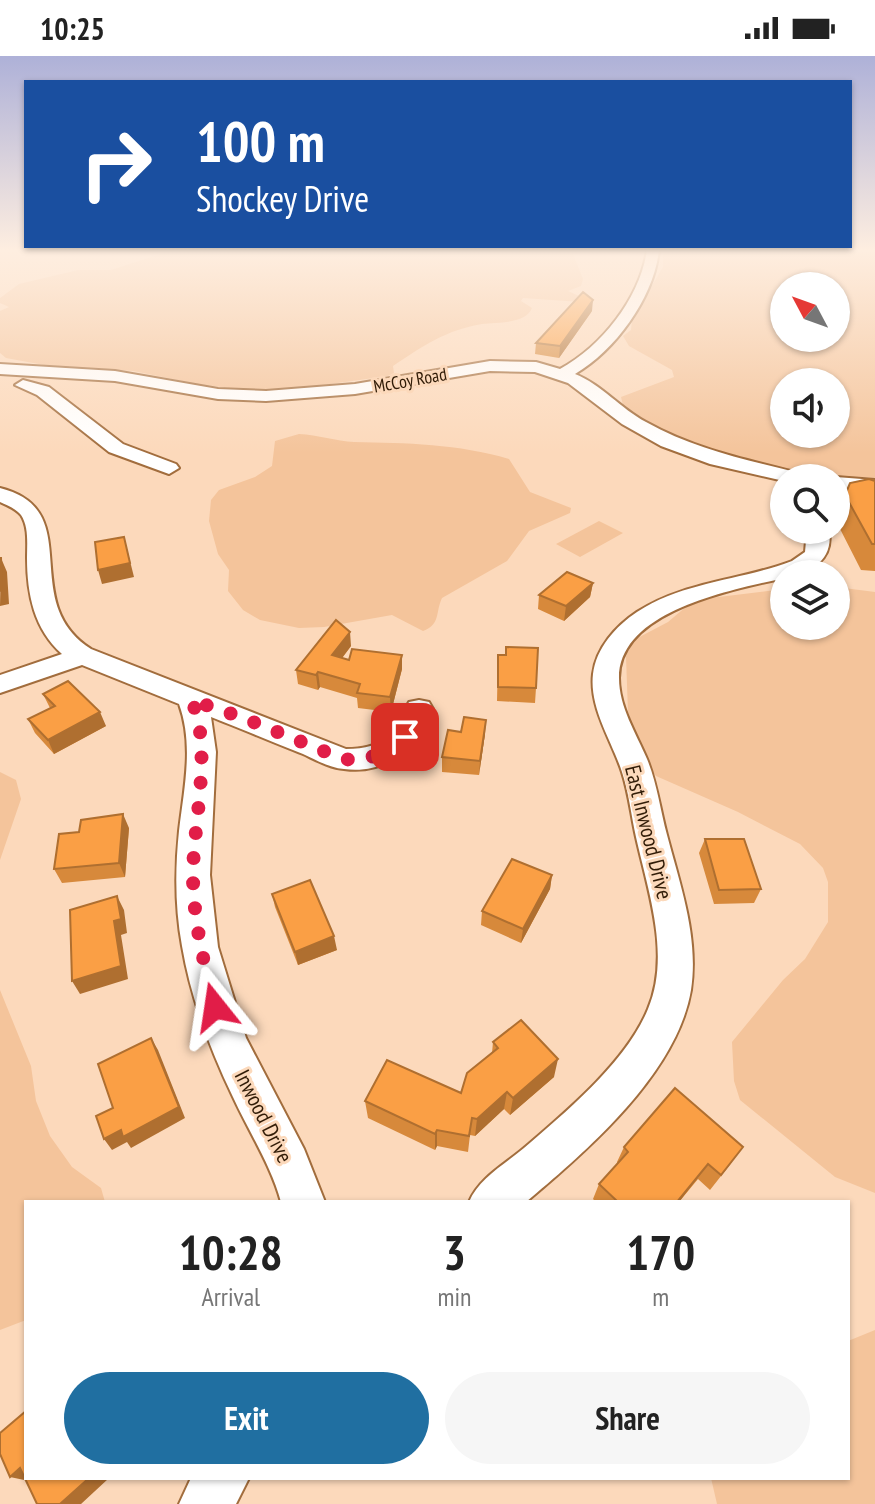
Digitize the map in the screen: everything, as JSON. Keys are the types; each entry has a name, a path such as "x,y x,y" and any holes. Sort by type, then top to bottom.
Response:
{"street":[{"path":"563,374 583,363 623,318"},
{"name":"McCoy Road","path":"0,369 28,378 115,376 218,394 266,396 355,389 490,366 520,365 563,374 628,420 668,442 717,460 770,472"},
{"path":"3,398 28,378 116,448 169,468"},
{"path":"850,484 875,486"},
{"path":"0,494 19,503 32,515 38,540 41,595 46,615 60,640 82,655 343,759 358,761 375,757 405,737 416,724 419,709"},
{"name":"East Inwood Drive","path":"493,1200 568,1134 640,1057 657,1033 672,988 672,934 638,774 608,699 605,683 610,656 629,631 665,607 708,589 785,570 810,560 820,544"},
{"path":"0,684 44,671 82,655"},
{"name":"Inwood Drive","path":"191,700 199,722 193,880 203,963 227,1041 283,1152 302,1200"},
{"path":"206,1504 221,1480"}],"shaded area":[{"path":"0,318 522,318 482,324 446,335 393,366 394,373 388,376 302,388 253,391 133,371 44,365 6,358 0,353"},
{"path":"633,318 770,318 770,352 850,352 850,318 875,318 875,478 850,476 850,464 770,466 745,460 683,440 624,409 621,397 674,377 672,370 629,346 623,336 631,330"},
{"path":"299,434 354,442 452,447 509,459 530,492 571,508 570,513 529,531 507,561 442,598 433,625 423,631 392,615 324,627 299,628 260,620 243,610 228,591 229,570 218,554 209,521 211,500 219,490 255,477 272,466 275,441"},
{"path":"599,521 623,533 580,557 556,544"},
{"path":"850,589 875,592 875,1193 835,1177 740,1100 734,1081 732,1042 783,980 805,959 828,922 828,882 823,868 800,844 738,812 656,776 648,767 628,712 626,657 630,642 668,622 694,600 770,591 770,640 850,640"},
{"path":"0,772 16,780 21,799 0,860"},
{"path":"0,990 31,1066 36,1101 50,1136 72,1167 101,1188 104,1200 24,1200 24,1321 0,1330"},
{"path":"875,1330 875,1504 717,1504 711,1480 850,1480 850,1340"}],"building":[{"path":"559,318 580,318 560,346 536,343"},
{"path":"869,479 875,481 875,544 872,544 850,504 850,483"},
{"path":"124,537 130,563 98,570 95,542"},
{"path":"0,558 2,590 0,591"},
{"path":"567,572 593,583 566,606 539,595"},
{"path":"336,620 350,632 332,655 349,660 352,649 402,655 390,697 357,693 360,684 318,672 316,675 296,670"},
{"path":"506,647 538,648 536,688 498,687 498,655 506,655"},
{"path":"68,681 100,712 48,740 28,719 55,706 43,694"},
{"path":"464,717 486,720 480,761 442,757 448,730 461,732"},
{"path":"123,814 119,863 54,869 59,834 79,832 81,820"},
{"path":"705,839 744,839 761,889 719,890"},
{"path":"512,859 552,875 523,929 482,911"},
{"path":"310,880 334,936 295,952 272,894"},
{"path":"117,896 121,919 114,921 121,966 72,981 70,910"},
{"path":"521,1020 558,1059 513,1098 507,1092 477,1119 472,1118 469,1136 437,1130 435,1134 365,1101 387,1060 461,1093 467,1073 498,1048 493,1042"},
{"path":"151,1038 179,1107 123,1137 121,1130 104,1139 96,1116 113,1108 98,1064"},
{"path":"675,1088 743,1147 721,1175 708,1164 679,1200 616,1200 599,1184 628,1152 624,1147"},
{"path":"24,1413 24,1476 20,1468 10,1477 0,1454 0,1433"},
{"path":"26,1480 87,1480 60,1504 37,1504"}],"route":[{"path":"215,1007 196,922 193,880 200,748 199,722 191,700 343,759 358,761 375,757 405,737"}]}
